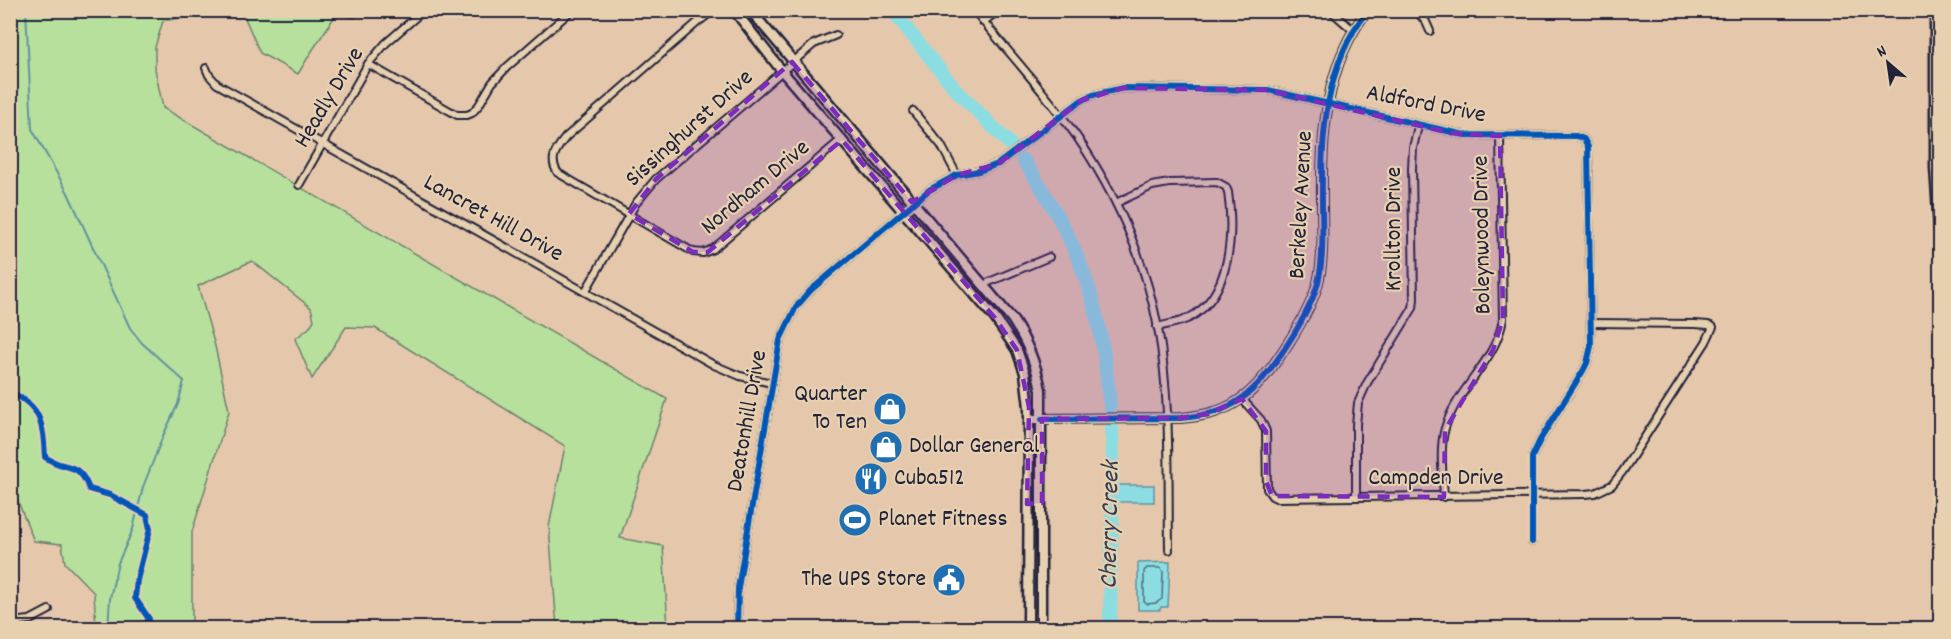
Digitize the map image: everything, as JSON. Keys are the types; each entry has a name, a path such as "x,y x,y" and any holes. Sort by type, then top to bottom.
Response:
{"main road":[{"path":"734,10 782,71 1007,333 1017,350 1025,373 1029,419 1028,628"},
{"path":"750,10 1012,318 1029,349 1038,372 1041,390 1041,628"},
{"path":"1935,10 1941,243"},
{"path":"1027,504 1042,503"}],"street":[{"name":"Headly Drive","path":"299,184 368,64 386,44 424,10"},
{"path":"368,64 457,115 467,115 476,109 492,83 507,67 572,10"},
{"path":"629,214 561,176 555,169 554,155 561,143 578,125 714,10"},
{"path":"974,10 1085,150 1116,203 1142,269 1157,327 1167,418 1169,550"},
{"path":"983,22 999,10"},
{"path":"1330,10 1354,31"},
{"name":"Berkeley Avenue","path":"1029,419 1181,418 1208,414 1242,399 1263,379 1301,322 1319,280 1322,253 1322,153 1328,104 1345,49 1368,10"},
{"path":"1416,10 1430,31"},
{"name":"Sissinghurst Drive","path":"585,292 629,214 641,195 656,179 814,44 836,35"},
{"name":"Lancret Hill Drive","path":"206,68 218,84 729,373 751,380 772,383"},
{"name":"Aldford Drive","path":"912,202 937,184 957,175 979,171 998,164 1082,99 1093,94 1122,88 1268,90 1465,135 1581,136 1587,142 1591,346 1587,363 1535,448 1531,467 1532,542"},
{"path":"913,111 936,138 957,175"},
{"name":"Krollton Drive","path":"1356,498 1356,411 1358,403 1367,383 1413,308 1412,168 1413,148 1418,126"},
{"name":"Boleynwood Drive","path":"1444,497 1445,429 1451,413 1493,350 1503,319 1500,136"},
{"name":"Nordham Drive","path":"629,214 693,252 703,254 842,140"},
{"path":"1116,203 1152,186 1169,183 1217,182 1226,187 1228,192 1230,238 1223,277 1209,300 1194,315 1157,327"},
{"name":"Deatonhill Drive","path":"738,628 738,588 780,340 796,307 811,291 912,202"},
{"path":"984,285 1049,257"},
{"name":"Campden Drive","path":"1242,399 1261,420 1266,431 1267,489 1276,498 1532,496 1594,493 1611,485 1636,452 1709,338 1713,327 1695,324 1591,323"},
{"path":"10,622 30,620 49,610"}],"highlighted area":[{"path":"792,62 912,202 957,175 998,164 1082,100 1123,88 1268,90 1451,133 1500,136 1503,319 1493,350 1445,430 1444,497 1272,496 1266,481 1266,431 1242,399 1208,414 1181,418 1042,419 1042,503 1027,504 1029,407 1017,350 995,318 842,140 708,252 693,252 629,214 656,179"}],"green space":[{"path":"10,11 220,11 163,21 155,47 155,69 163,108 667,399 620,538 663,546 668,628 557,628 549,527 565,446 375,328 346,327 312,379 295,339 309,328 314,320 311,308 252,261 198,286 215,346 229,411 192,532 192,628 96,628 94,593 65,563 62,544 34,541 11,484"},
{"path":"242,11 364,11 354,18 337,13 298,74 260,53"}],"water":[{"path":"1118,485 1154,485 1154,502 1118,502"},
{"path":"1170,562 1168,607 1161,607 1160,610 1138,610 1138,563"}],"waterway":[{"path":"26,10 32,129 68,193 130,328 142,343 184,381 178,404 143,487 133,529 118,563 110,598 108,628"},
{"name":"Cherry Creek","path":"892,10 956,90 1010,144"},
{"name":"Cherry Creek","path":"1023,160 1056,213 1083,270 1100,334 1110,406"},
{"name":"Cherry Creek","path":"1110,621 1112,429"}],"marked path":[{"path":"10,255 13,259 10,267"}],"cycle path":[{"path":"1042,419 1197,416 1220,410 1241,399 1264,377 1299,326 1319,278 1322,250 1323,151 1328,101 1343,53 1368,10"},
{"path":"737,628 738,588 780,340 796,307 811,290 929,190 957,175 979,171 998,164 1082,100 1123,88 1268,90 1465,135 1576,136 1584,139 1588,147 1591,346 1583,371 1532,457 1532,542"},
{"path":"10,392 21,397 35,410 43,435 45,457 76,470 89,489 110,495 147,515 150,529 137,580 135,598 149,619 143,628"}],"place":[{"name":"Quarter To Ten","path":"890,409"},
{"name":"Dollar General","path":"886,447"},
{"name":"Cuba512","path":"871,479"},
{"name":"Planet Fitness","path":"855,520"},
{"name":"The UPS Store","path":"949,580"}]}
